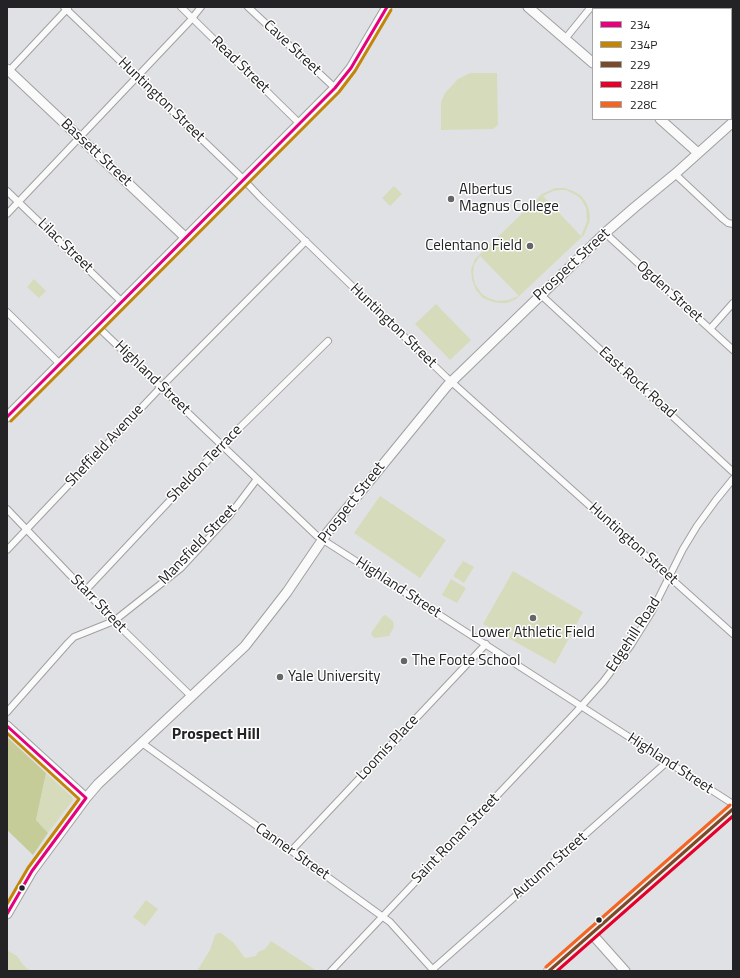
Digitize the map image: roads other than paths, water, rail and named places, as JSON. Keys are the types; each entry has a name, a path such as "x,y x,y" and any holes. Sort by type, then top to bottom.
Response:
{"main road":[{"path":"7,417 335,88 351,68 387,7"},
{"path":"528,7 592,62"},
{"name":"Bassett Street","path":"8,70 186,238"},
{"path":"661,120 698,153"},
{"name":"Prospect Street","path":"7,914 32,871 86,798 98,784 238,653 253,636 287,592 323,539 433,402 540,295 605,233 675,174 733,122"},
{"path":"7,726 86,798"},
{"path":"549,971 733,810"},
{"path":"592,934 625,971"}],"street":[{"name":"Read Street","path":"180,7 300,124"},
{"path":"7,214 201,7"},
{"name":"Cave Street","path":"248,7 335,88"},
{"path":"565,39 591,7"},
{"path":"8,70 66,8"},
{"name":"Huntington Street","path":"66,8 452,382 733,634"},
{"path":"675,174 723,219 728,223 733,224"},
{"name":"Lilac Street","path":"7,191 122,302"},
{"name":"Ogden Street","path":"605,233 733,350"},
{"name":"Sheffield Avenue","path":"7,550 161,387 306,241"},
{"name":"East Rock Road","path":"540,295 733,472"},
{"path":"710,329 733,303"},
{"path":"7,312 60,364"},
{"name":"Highland Street","path":"98,327 317,536 733,804"},
{"name":"Sheldon Terrace","path":"85,591 222,445 328,341"},
{"name":"Mansfield Street","path":"7,712 71,640 83,633 114,621 180,568 229,516 258,479"},
{"name":"Edgehill Road","path":"582,706 608,676 631,645 651,613 683,549 697,526 733,479"},
{"name":"Starr Street","path":"7,509 114,621 192,697"},
{"name":"Loomis Place","path":"291,851 486,644"},
{"name":"Saint Ronan Street","path":"331,971 582,706"},
{"name":"Canner Street","path":"142,743 390,922 433,970"},
{"name":"Autumn Street","path":"433,970 667,762"}],"place":[{"name":"Albertus Magnus College","path":"451,199"},
{"name":"Celentano Field","path":"530,246"},
{"name":"Lower Athletic Field","path":"533,618"},
{"name":"The Foote School","path":"404,661"},
{"name":"Yale University","path":"280,677"}],"district":[{"name":"Prospect Hill","path":"216,735"}]}
